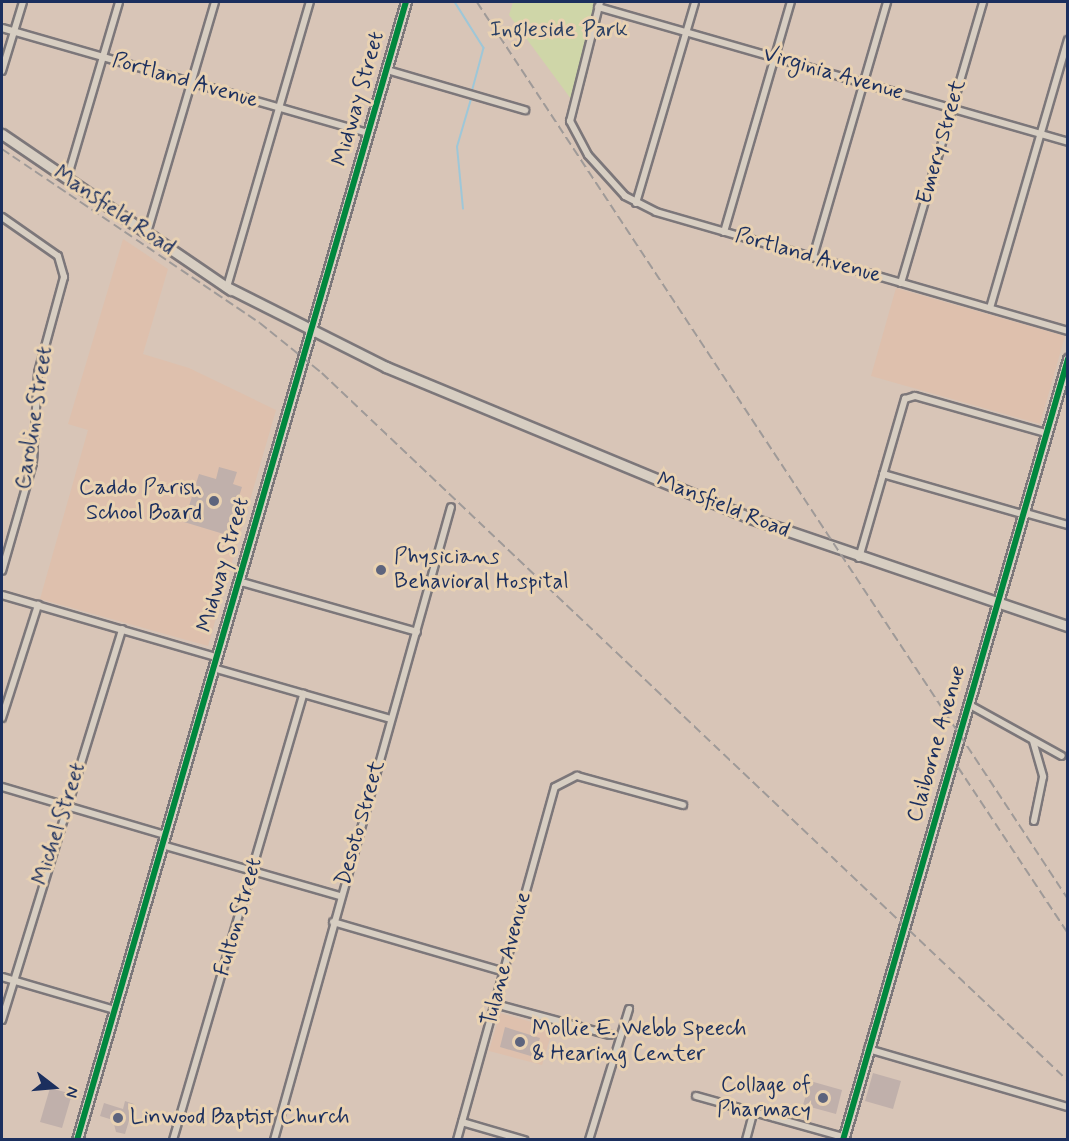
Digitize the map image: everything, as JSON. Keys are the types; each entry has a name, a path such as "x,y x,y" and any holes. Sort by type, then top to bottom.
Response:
{"street":[{"path":"2,71 23,2"},
{"path":"67,179 119,2"},
{"path":"147,233 215,2"},
{"path":"227,287 310,2"},
{"name":"Midway Street","path":"77,1140 406,2"},
{"path":"636,203 694,2"},
{"path":"724,232 791,2"},
{"path":"813,257 887,2"},
{"name":"Emery Street","path":"901,283 983,2"},
{"name":"Portland Avenue","path":"599,4 569,116 576,136 615,187 636,203 724,232 1068,331"},
{"name":"Virginia Avenue","path":"599,4 1068,142"},
{"name":"Portland Avenue","path":"2,28 368,133"},
{"path":"990,308 1068,40"},
{"path":"387,70 525,110"},
{"name":"Mansfield Road","path":"2,134 227,287 310,334 386,367 859,558 1068,626"},
{"name":"Caroline Street","path":"2,217 63,265 63,285 38,373 33,463 2,571"},
{"name":"Claiborne Avenue","path":"843,1138 1068,359"},
{"path":"859,558 904,399 915,396 1046,433"},
{"path":"883,474 1068,525"},
{"name":"Desoto Street","path":"274,1140 340,896 451,507"},
{"path":"238,581 417,632"},
{"path":"2,595 216,657"},
{"path":"2,718 38,605"},
{"name":"Michel Street","path":"2,1020 64,805 122,629"},
{"path":"213,668 391,720"},
{"name":"Fulton Street","path":"173,1140 253,872 303,694"},
{"path":"968,704 1062,756"},
{"path":"1033,741 1043,777 1034,821"},
{"name":"Tulane Avenue","path":"457,1140 505,972 552,794 560,780 583,777 683,805"},
{"path":"2,787 165,835"},
{"path":"162,845 340,896"},
{"path":"333,922 505,972"},
{"path":"2,977 115,1010"},
{"path":"495,1004 610,1035"},
{"path":"589,1140 629,1009"},
{"path":"868,1050 1068,1107"},
{"path":"696,1095 843,1138"},
{"path":"746,1140 754,1111"},
{"path":"462,1122 524,1140"}],"shaded area":[{"name":"Caddo Parish School Board","path":"123,239 168,269 143,354 189,368 276,410 208,646 40,599 88,430 68,424"},
{"path":"896,288 1065,336 1040,424 871,376"},
{"path":"500,1013 553,1028 542,1065 489,1051"}],"green space":[{"name":"Ingleside Park","path":"513,2 597,2 571,99 509,15"}],"building":[{"name":"Caddo Parish School Board","path":"219,467 237,472 233,484 242,487 227,535 184,522 199,474 216,479"},
{"name":"Mollie E. Webb Speech & Hearing Center","path":"505,1027 540,1038 534,1057 500,1047"},
{"path":"873,1073 901,1081 893,1109 865,1101"},
{"name":"Collage of Pharmacy","path":"810,1081 842,1090 836,1114 803,1105"},
{"path":"50,1088 72,1094 62,1128 40,1122"},
{"name":"Linwood Baptist Church","path":"125,1101 134,1104 125,1134 116,1132 113,1120 100,1116 104,1103 123,1109"}],"waterway":[{"path":"455,2 484,48 473,89"},
{"path":"463,209 457,147 471,99"}],"railway":[{"path":"477,2 1068,899"},
{"path":"2,149 260,323 322,373 1068,1081"},
{"path":"958,767 1068,933"}],"cycle path":[{"path":"77,1140 406,2"},
{"path":"843,1140 1068,359"}],"place":[{"name":"Caddo Parish School Board","path":"214,501"},
{"name":"Physicians Behavioral Hospital","path":"381,570"},
{"name":"Mollie E. Webb Speech & Hearing Center","path":"520,1042"},
{"name":"Collage of Pharmacy","path":"823,1098"},
{"name":"Linwood Baptist Church","path":"118,1118"}]}
